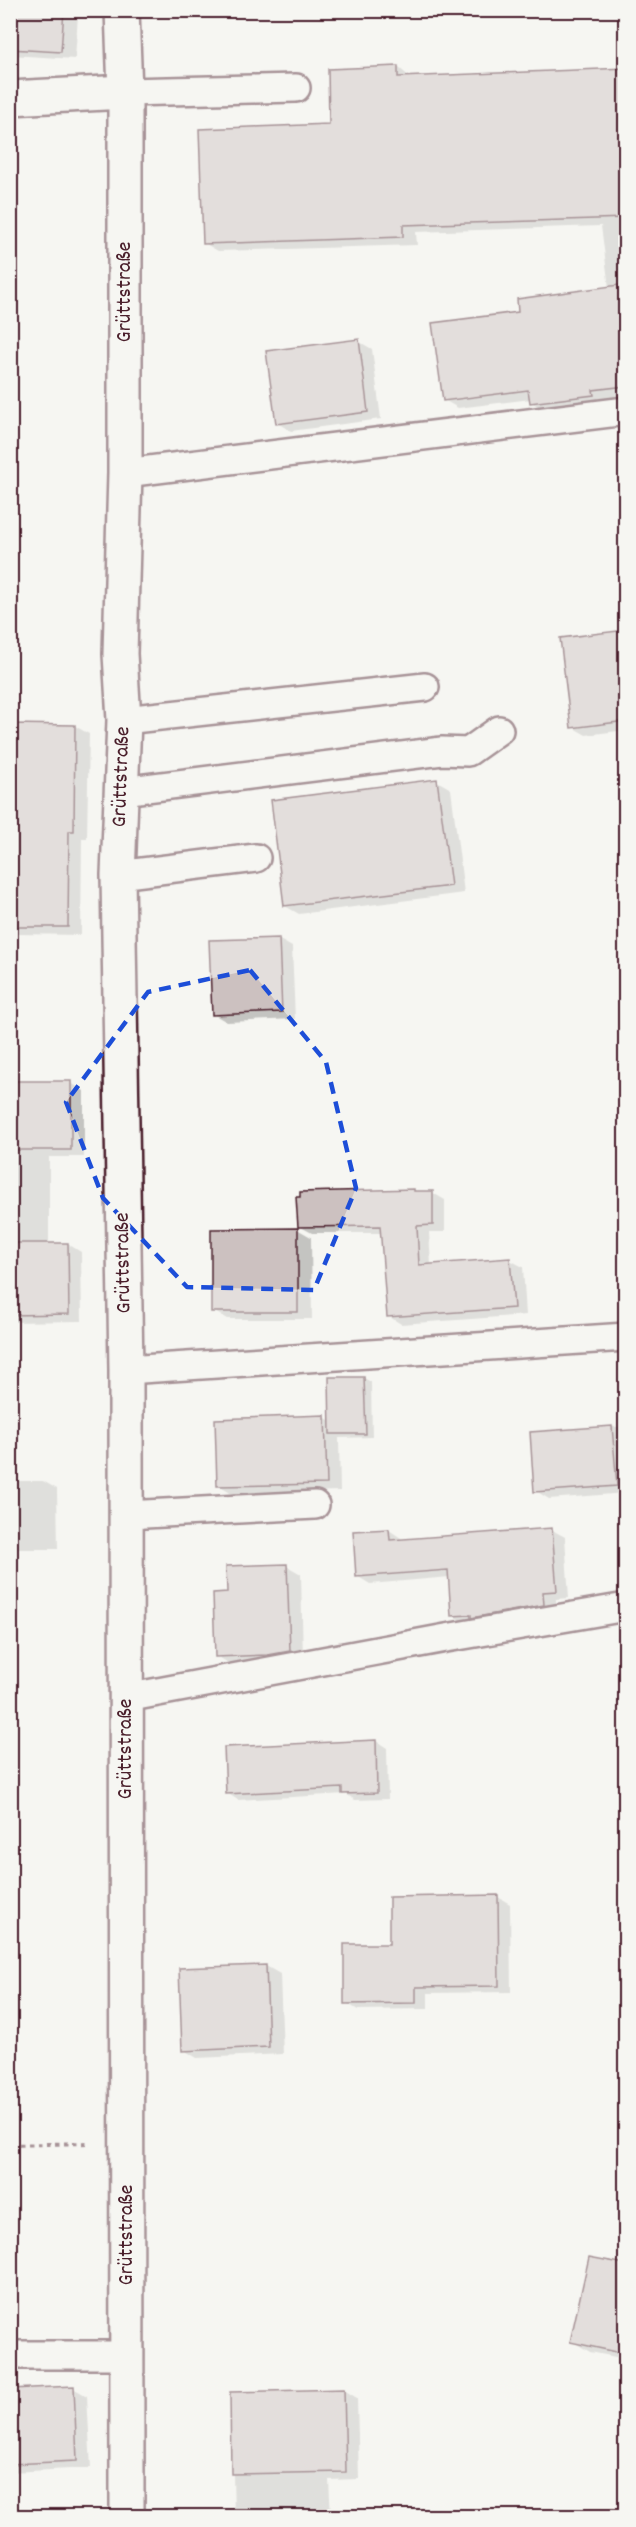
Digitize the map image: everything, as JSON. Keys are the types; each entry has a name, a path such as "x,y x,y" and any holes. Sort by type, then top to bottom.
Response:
{"street":[{"name":"Grüttstraße","path":"123,10 125,473 120,654 124,720 118,875 126,1370 127,2517"},
{"path":"10,98 125,93"}],"lane":[{"path":"125,93 296,88"},
{"path":"125,473 626,411"},
{"path":"124,720 425,687"},
{"path":"122,791 442,751 468,752 499,730"},
{"path":"118,875 256,858"},
{"path":"126,1370 626,1337"},
{"path":"126,1515 315,1505"},
{"path":"126,1698 626,1607"},
{"path":"10,2355 127,2355"}],"path":[{"path":"10,2145 89,2143"}],"highlighted area":[{"path":"250,970 326,1062 356,1188 314,1290 187,1287 103,1198 66,1102 148,992"}],"building":[{"path":"10,10 64,10 61,52 10,49"},
{"path":"398,66 398,77 626,68 626,218 403,225 403,237 203,244 199,129 329,124 328,69"},
{"path":"626,284 626,386 593,390 594,395 530,403 528,390 443,401 432,323 518,312 517,299"},
{"path":"359,339 368,412 276,424 266,351"},
{"path":"626,630 626,721 571,728 560,638"},
{"path":"10,724 75,725 74,831 69,831 68,927 10,927"},
{"path":"437,779 451,886 284,906 271,800"},
{"path":"279,938 282,1012 212,1015 209,940"},
{"path":"10,1081 71,1081 71,1150 10,1150"},
{"path":"414,1189 414,1191 433,1191 433,1225 417,1226 419,1265 510,1258 514,1308 387,1317 380,1226 298,1227 296,1197 300,1197 300,1192"},
{"path":"298,1228 298,1312 211,1312 211,1229"},
{"path":"10,1243 68,1243 69,1314 10,1315"},
{"path":"329,1377 364,1377 366,1434 330,1434"},
{"path":"325,1415 327,1484 217,1486 215,1419"},
{"path":"612,1426 617,1486 534,1492 530,1432"},
{"path":"552,1528 557,1591 543,1592 544,1605 471,1618 471,1615 451,1616 448,1570 356,1577 353,1531 389,1529 390,1540"},
{"path":"287,1564 290,1651 268,1655 215,1657 213,1593 227,1592 226,1566"},
{"path":"376,1740 377,1793 342,1794 342,1788 226,1794 224,1747"},
{"path":"498,1895 499,1986 416,1987 416,2003 344,2004 344,1944 389,1944 389,1897"},
{"path":"266,1965 269,2047 182,2051 179,1968"},
{"path":"589,2257 626,2264 626,2354 570,2342"},
{"path":"74,2386 77,2461 10,2464 10,2389"},
{"path":"344,2389 346,2472 231,2474 230,2392"}]}
